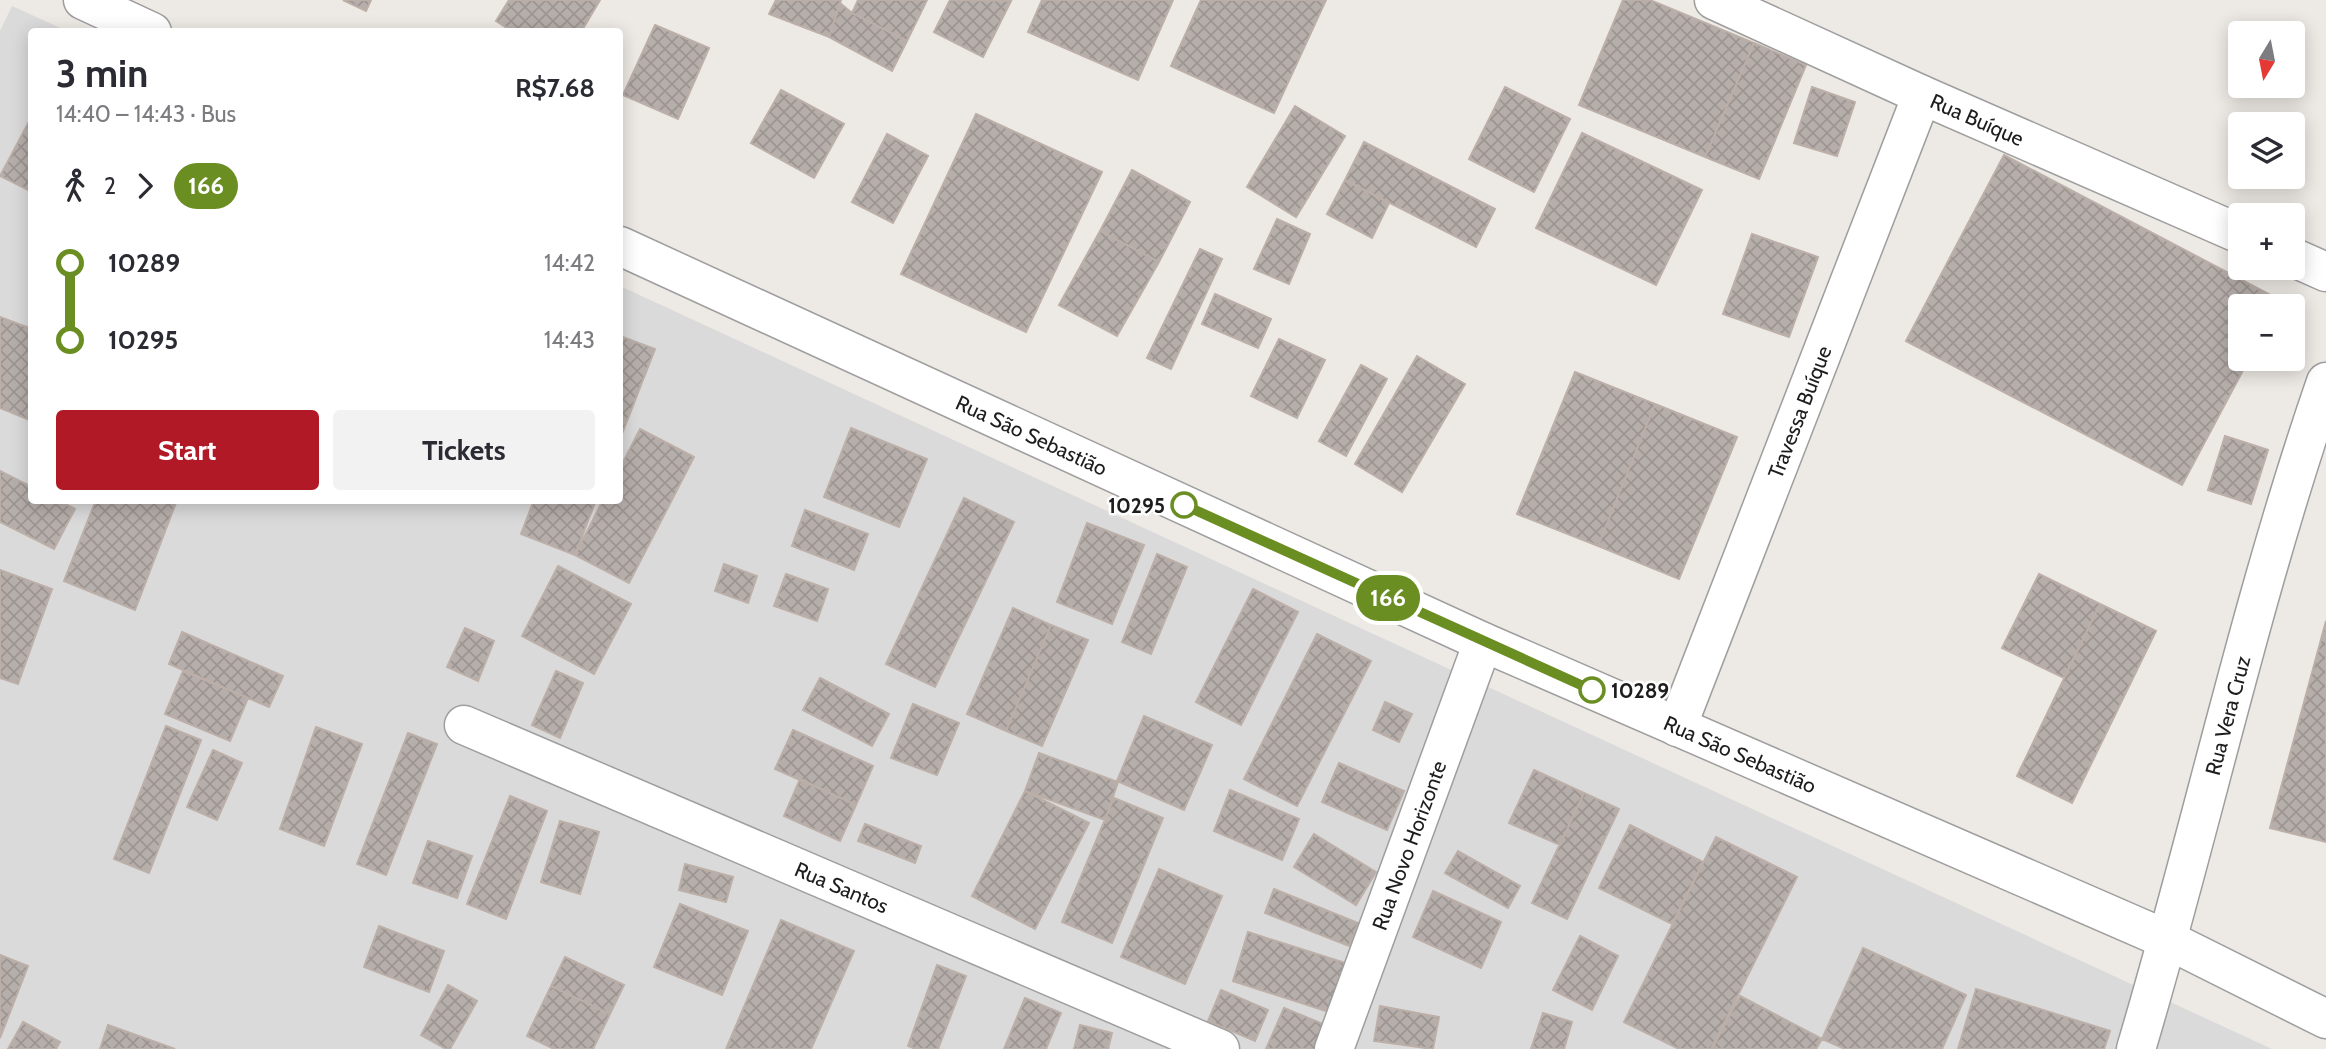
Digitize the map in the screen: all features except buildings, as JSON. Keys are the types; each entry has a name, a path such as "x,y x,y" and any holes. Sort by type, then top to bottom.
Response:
{"street":[{"path":"83,0 143,28"},
{"name":"Rua Buíque","path":"1714,0 1922,95 2228,229"},
{"name":"Travessa Buíque","path":"1676,727 1922,95"},
{"name":"Rua São Sebastião","path":"623,247 1483,642 2168,940 2326,1019"},
{"path":"2305,263 2326,272"},
{"name":"Rua Vera Cruz","path":"2136,1049 2262,592 2326,382"},
{"name":"Rua Novo Horizonte","path":"1334,1049 1483,642"},
{"name":"Rua Santos","path":"464,725 1220,1049"}],"shaded area":[{"path":"12,6 60,28 28,28 28,504 623,504 623,287 2272,1049 0,1049 0,31"}],"bus line":[{"name":"166","path":"1184,505 1592,690"}],"place":[{"name":"10295","path":"1184,505"},
{"name":"10289","path":"1592,690"}]}
